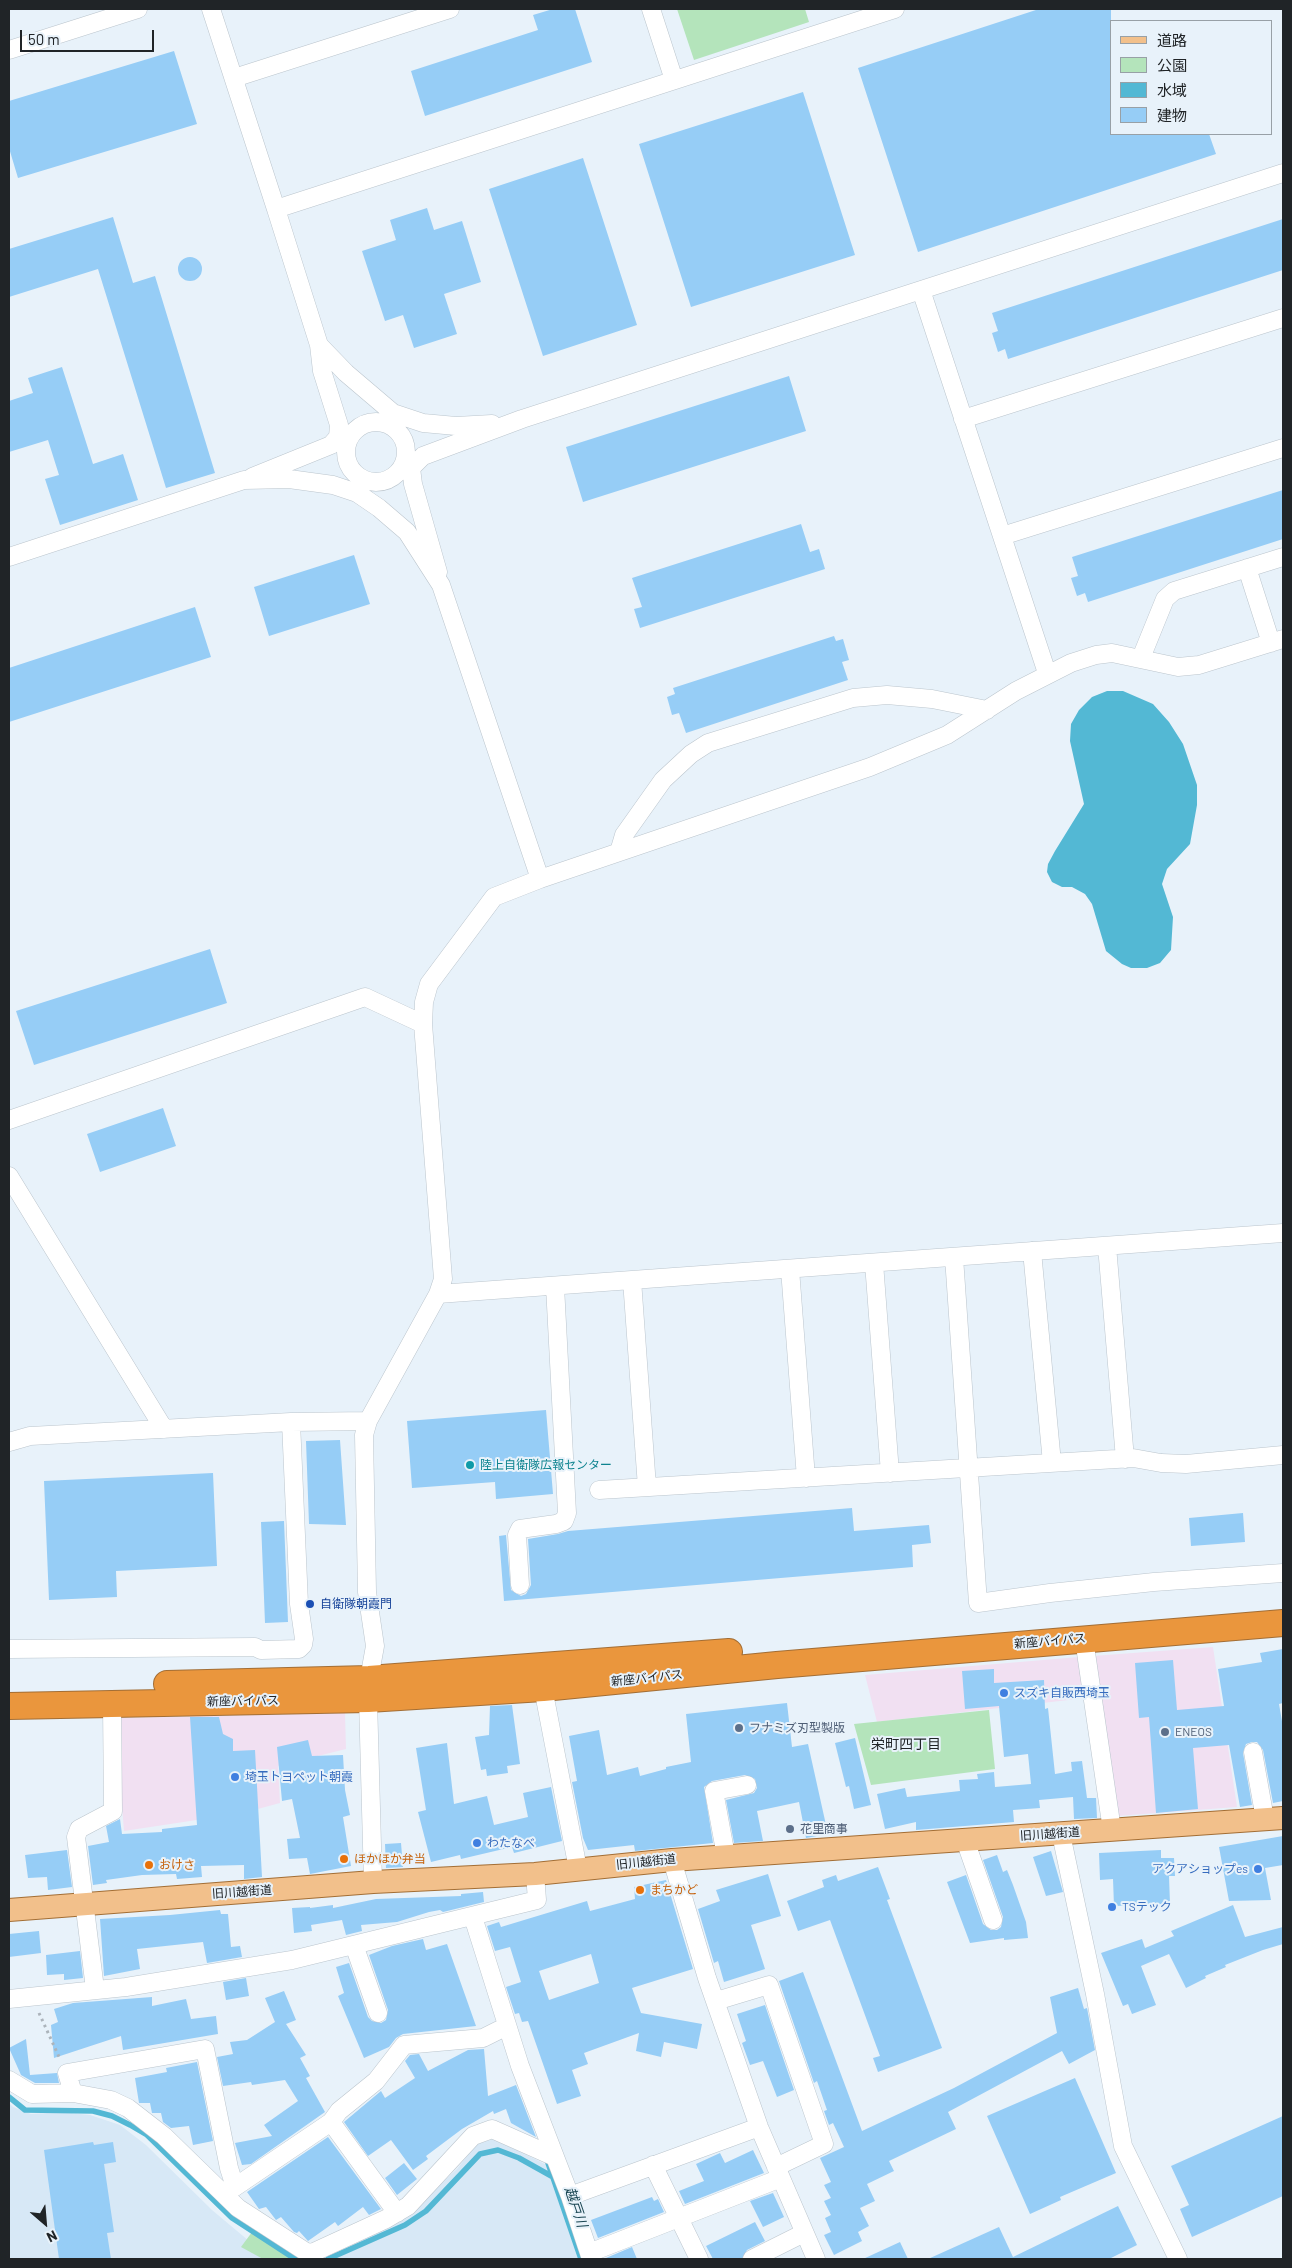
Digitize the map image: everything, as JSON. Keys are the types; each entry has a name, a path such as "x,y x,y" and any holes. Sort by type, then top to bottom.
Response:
{"highway":[{"name":"新座バイパス","path":"9,1706 112,1703 368,1689 1283,1607"},
{"name":"新座バイパス","path":"9,1688 543,1688 1084,1638 1283,1624"}],"main road":[{"name":"旧川越街道","path":"9,1910 373,1882 535,1874 726,1856 1274,1819"}],"street":[{"path":"9,50 138,9"},
{"path":"211,9 319,345 322,371 339,425 346,459 361,487 379,508 407,532 441,585"},
{"path":"234,78 450,9"},
{"path":"651,9 674,80"},
{"path":"276,209 896,9"},
{"path":"244,480 289,479 361,487 385,481 422,456 522,419 1283,173"},
{"path":"921,290 1047,673"},
{"path":"964,419 1283,318"},
{"path":"319,345 390,419 405,443 407,466 436,560 441,585 540,879"},
{"path":"9,558 244,480 343,440 364,425 374,422 390,419 456,426 485,426 522,419"},
{"path":"1002,536 1283,448"},
{"path":"1141,658 1165,599 1174,591 1283,557"},
{"path":"373,1882 368,1689 374,1646 367,1592 364,1435 368,1421 438,1294 443,1279 423,1024 424,1002 429,984 494,896 870,767 947,735 1047,673 1096,655 1112,653 1178,667 1199,665 1277,641 1247,568"},
{"path":"619,852 624,835 663,780 691,754 708,743 852,698 887,695 905,696 932,699 987,710"},
{"path":"9,1120 365,997 423,1024"},
{"path":"9,1176 164,1429"},
{"path":"438,1294 1283,1233"},
{"path":"1107,1246 1125,1459"},
{"path":"1032,1251 1052,1463"},
{"path":"954,1257 978,1603 1154,1582 1283,1573"},
{"path":"874,1263 890,1473"},
{"path":"790,1269 806,1478"},
{"path":"632,1280 647,1487"},
{"path":"520,1585 517,1535 520,1529 556,1524 564,1521 567,1513 555,1286"},
{"path":"9,1442 30,1436 291,1422 368,1421"},
{"path":"9,1649 255,1647 261,1650 299,1649 303,1645 304,1639 299,1604 291,1422"},
{"path":"599,1490 1134,1458 1161,1463 1186,1464 1283,1455"},
{"path":"1084,1638 1112,1830"},
{"path":"543,1688 578,1869"},
{"path":"95,1989 76,1837 79,1829 113,1811 112,1703"},
{"path":"1253,1752 1274,1819"},
{"path":"726,1856 714,1791 747,1785"},
{"path":"1061,1834 1096,1994 1124,2146 1178,2259"},
{"path":"965,1840 993,1920"},
{"path":"672,1860 716,2001 759,2127 816,2259"},
{"path":"9,1999 126,1987 292,1960 473,1917 537,1900 535,1874"},
{"path":"473,1917 520,2066 570,2196 590,2256 778,2172 824,2144 769,1985 716,2001"},
{"path":"354,1945 378,2013"},
{"path":"73,2093 67,2073 205,2049 228,2168 236,2187 330,2122 340,2111 376,2081 404,2045 483,2038 507,2026"},
{"path":"9,2080 32,2094 73,2093 111,2100 128,2108 164,2136 238,2208 306,2252 312,2253 408,2206 473,2136 492,2129 555,2157"},
{"path":"330,2122 397,2213"},
{"path":"570,2196 759,2127"},
{"path":"653,2165 699,2259"},
{"path":"752,2259 804,2234"}],"path":[{"path":"31,1996 67,2073"}],"shaded area":[{"name":"ENEOS","path":"1213,1647 1237,1807 1117,1816 1093,1656"},
{"path":"1079,1657 1086,1698 877,1722 865,1675"},
{"path":"345,1713 346,1749 278,1766 280,1803 243,1813 124,1831 115,1718"},
{"path":"9,2103 13,2107 31,2114 62,2112 90,2115 120,2125 146,2145 212,2210 249,2241 303,2259 9,2259"},
{"path":"494,2139 551,2167 585,2259 317,2259 404,2219 457,2169 477,2144"}],"green space":[{"path":"677,9 805,9 809,22 694,60"},
{"path":"989,1710 995,1769 871,1785 854,1724"},
{"path":"255,2228 300,2259 263,2259 241,2247"}],"water":[{"path":"1107,691 1123,691 1153,704 1169,722 1183,744 1197,785 1197,805 1190,844 1167,869 1162,884 1173,917 1171,950 1160,963 1147,968 1131,968 1122,964 1106,951 1092,904 1085,894 1072,887 1062,887 1052,882 1047,872 1048,864 1055,851 1084,804 1070,741 1071,724 1079,710 1092,697"}],"building":[{"path":"553,9 575,9 592,62 425,116 411,71 538,30 533,15"},
{"path":"1039,9 1111,9 1110,135 1209,135 1216,154 918,252 858,68"},
{"path":"174,51 197,124 18,178 9,148 9,101"},
{"path":"803,92 855,255 691,307 639,144"},
{"path":"583,158 637,325 543,356 489,189"},
{"path":"427,208 434,230 462,221 481,282 444,294 457,334 414,348 403,315 385,321 362,251 396,240 390,220"},
{"path":"113,217 133,283 155,276 215,473 166,488 98,269 9,297 9,249"},
{"path":"1283,219 1283,270 1008,359 1005,349 998,352 992,333 998,331 992,313"},
{"path":"190,257 199,260 202,269 199,278 190,281 181,278 178,269 181,260"},
{"path":"62,367 93,464 123,454 138,500 60,525 45,479 59,475 48,440 9,452 9,401 33,393 28,378"},
{"path":"789,376 806,431 583,502 566,447"},
{"path":"1283,490 1283,539 1088,602 1085,593 1077,596 1071,578 1078,576 1072,557"},
{"path":"801,524 810,552 819,549 825,569 640,628 634,609 642,607 632,578"},
{"path":"354,555 370,604 269,636 254,587"},
{"path":"195,607 211,657 9,722 9,668"},
{"path":"834,636 836,641 843,639 849,660 842,662 848,680 686,733 679,713 672,715 667,697 675,694 673,688"},
{"path":"210,949 227,1003 34,1065 16,1011"},
{"path":"163,1108 176,1146 100,1172 87,1134"},
{"path":"546,1410 553,1494 496,1499 495,1482 412,1488 407,1421"},
{"path":"340,1440 346,1525 309,1524 306,1441"},
{"path":"213,1473 217,1566 116,1571 117,1597 49,1600 44,1481"},
{"path":"852,1508 854,1531 929,1525 931,1543 912,1545 913,1567 504,1601 499,1536 506,1535 511,1590 521,1596 526,1594 531,1585 528,1539 568,1531"},
{"path":"1243,1513 1245,1542 1191,1546 1189,1518"},
{"path":"284,1521 288,1622 265,1623 261,1522"},
{"path":"1283,1649 1283,1703 1279,1704 1283,1727 1283,1801 1273,1803 1263,1750 1257,1742 1252,1742 1246,1744 1243,1753 1252,1805 1240,1807 1229,1745 1193,1748 1198,1809 1156,1813 1149,1717 1139,1718 1135,1663 1173,1660 1177,1710 1224,1706 1218,1669 1262,1662 1260,1653"},
{"path":"994,1669 994,1683 1044,1680 1045,1709 1048,1708 1055,1774 1072,1771 1071,1762 1082,1761 1087,1798 1096,1798 1097,1818 1074,1819 1073,1797 1039,1800 1040,1808 1013,1810 1014,1822 916,1830 916,1822 885,1829 877,1794 905,1788 907,1797 960,1791 959,1780 978,1779 977,1774 994,1772 995,1787 1031,1784 1028,1754 1004,1757 999,1706 965,1709 962,1671"},
{"path":"787,1703 792,1747 808,1744 828,1834 806,1838 799,1802 757,1811 763,1841 734,1843 726,1800 754,1793 757,1788 755,1779 745,1775 712,1781 704,1787 713,1843 635,1851 634,1845 588,1850 583,1838 572,1782 577,1781 569,1736 599,1730 607,1775 638,1767 640,1776 666,1769 666,1767 691,1762 686,1714"},
{"path":"512,1705 520,1764 507,1766 508,1773 487,1776 486,1769 481,1770 475,1737 489,1735 490,1706"},
{"path":"190,1717 219,1717 223,1734 233,1739 233,1751 255,1750 262,1877 244,1879 244,1865 201,1866 202,1877 177,1879 176,1874 142,1875 106,1880 107,1883 93,1885 88,1846 109,1842 106,1826 120,1819 122,1834 162,1832 162,1829 197,1825"},
{"path":"855,1738 871,1805 854,1809 849,1786 846,1787 835,1743"},
{"path":"308,1740 312,1756 343,1755 345,1790 350,1815 343,1817 351,1866 310,1874 307,1858 289,1859 287,1839 300,1838 292,1799 282,1801 277,1747"},
{"path":"447,1743 454,1804 487,1796 494,1825 528,1817 523,1793 551,1787 562,1841 514,1853 512,1847 461,1859 460,1855 431,1862 418,1812 426,1810 416,1748"},
{"path":"1283,1836 1283,1865 1265,1868 1271,1900 1229,1901 1219,1847"},
{"path":"401,1843 403,1867 386,1868 385,1844"},
{"path":"67,1850 72,1887 48,1890 47,1877 28,1878 25,1855"},
{"path":"1161,1850 1161,1858 1174,1858 1175,1876 1169,1876 1170,1904 1114,1906 1113,1879 1100,1880 1099,1853"},
{"path":"1051,1851 1063,1892 1046,1896 1033,1857"},
{"path":"997,1855 1003,1872 1007,1870 1013,1885 1026,1922 1028,1938 1004,1940 1004,1938 970,1943 947,1882 966,1875 983,1924 991,1930 997,1930 1001,1927 1003,1917 983,1860"},
{"path":"878,1867 890,1899 887,1900 942,2048 878,2072 873,2058 880,2056 830,1920 798,1931 787,1901 824,1887 822,1880 836,1875 838,1881"},
{"path":"768,1874 781,1916 751,1925 765,1969 724,1982 718,1961 714,1963 698,1909 720,1901 716,1890"},
{"path":"666,1880 693,1969 632,1988 641,2013 702,2024 697,2049 664,2042 661,2057 636,2051 639,2033 584,2053 588,2064 572,2070 581,2096 557,2104 528,2021 522,2022 519,2013 515,2014 506,1987 521,1982 510,1947 495,1951 487,1926 499,1922 501,1927 587,1901 590,1911 635,1899 634,1887","holes":["591,1954 599,1983 549,2000 539,1971"]},
{"path":"483,1892 484,1902 443,1912 440,1910 429,1912 397,1922 361,1925 362,1931 346,1935 342,1920 311,1925 312,1931 294,1933 292,1908 333,1905 333,1908 376,1899 461,1896 461,1894"},
{"path":"1233,1905 1245,1937 1283,1927 1283,1944 1225,1965 1226,1967 1205,1976 1206,1978 1186,1988 1169,1954 1141,1966 1156,2005 1132,2014 1128,2004 1123,2006 1101,1953 1142,1939 1145,1948 1174,1936 1171,1931"},
{"path":"220,1910 221,1914 228,1914 231,1947 240,1946 242,1957 207,1963 203,1942 137,1949 140,1969 104,1976 100,1919"},
{"path":"39,1931 41,1953 9,1957 9,1934"},
{"path":"423,1939 426,1950 447,1944 476,2026 403,2034 396,2038 389,2047 364,2058 338,1996 344,1993 336,1967 349,1963 368,2017 372,2021 381,2023 386,2020 388,2010 369,1955 392,1946"},
{"path":"80,1951 83,1978 64,1980 64,1974 47,1975 46,1955"},
{"path":"803,1972 862,2131 954,2088 1057,2033 1050,1997 1078,1988 1084,2009 1087,2008 1095,2050 1069,2064 1062,2051 948,2112 956,2129 889,2161 894,2171 867,2184 875,2201 860,2208 869,2226 858,2232 862,2241 834,2255 824,2235 831,2232 825,2218 831,2215 824,2201 831,2198 824,2185 831,2182 820,2158 844,2147 833,2123 829,2125 824,2111 827,2110 817,2081 814,2083 779,1981"},
{"path":"246,1978 249,1996 226,2000 223,1982"},
{"path":"284,1991 296,2020 286,2024 306,2055 300,2058 310,2076 306,2078 325,2112 251,2164 242,2165 235,2143 272,2136 264,2125 298,2101 285,2080 252,2085 251,2082 223,2086 217,2057 233,2054 230,2042 247,2040 275,2022 265,1998"},
{"path":"152,1997 152,2006 186,1999 191,2019 216,2016 218,2034 123,2050 121,2036 54,2058 51,2025 58,2022 54,2009 73,2003"},
{"path":"765,2005 794,2090 777,2097 763,2061 750,2065 742,2043 746,2041 737,2014"},
{"path":"26,2039 30,2075 57,2073 59,2083 35,2083 21,2075 9,2048"},
{"path":"484,2049 488,2096 516,2085 536,2137 511,2123 506,2109 494,2114 493,2111 462,2129 426,2156 428,2159 413,2170 391,2140 368,2156 344,2122 381,2091 385,2098 415,2078 405,2061 410,2055 419,2054 428,2071 468,2050"},
{"path":"197,2062 213,2141 193,2145 189,2126 171,2128 163,2122 161,2113 152,2113 150,2103 139,2103 135,2078 167,2072 166,2068"},
{"path":"1075,2078 1116,2173 1060,2197 1061,2200 1030,2214 987,2116"},
{"path":"1283,2116 1283,2196 1192,2237 1180,2209 1189,2205 1171,2166"},
{"path":"328,2137 381,2209 369,2215 363,2207 338,2226 335,2222 308,2241 299,2231 297,2233 294,2232 281,2217 276,2220 266,2207 259,2209 247,2192"},
{"path":"93,2142 94,2145 113,2142 116,2162 104,2164 114,2232 107,2233 111,2259 59,2259 44,2150"},
{"path":"753,2150 764,2173 685,2204 679,2191 704,2181 696,2164 720,2153 725,2163"},
{"path":"404,2163 417,2179 397,2195 385,2178"},
{"path":"773,2193 784,2217 763,2227 750,2201"},
{"path":"652,2197 654,2201 658,2199 664,2212 598,2238 591,2220"},
{"path":"1118,2206 1137,2245 1109,2259 928,2259 999,2227 1013,2257"},
{"path":"755,2222 765,2241 747,2250 742,2259 713,2259 706,2246"},
{"path":"900,2242 908,2259 863,2259"},
{"path":"632,2247 637,2259 606,2258"}],"waterway":[{"path":"9,2097 25,2110 93,2111 112,2116 130,2125 147,2135 232,2218 295,2259"},
{"path":"328,2259 405,2225 426,2211 480,2154 498,2150 519,2158 553,2177"},
{"name":"越戸川","path":"548,2163 581,2259"}],"place":[{"name":"陸上自衛隊広報センター","path":"470,1465"},
{"name":"自衛隊朝霞門","path":"310,1604"},
{"name":"スズキ自販西埼玉","path":"1004,1693"},
{"name":"フナミズ刃型製版","path":"739,1728"},
{"name":"ENEOS","path":"1165,1732"},
{"name":"埼玉トヨペット朝霞","path":"235,1777"},
{"name":"花里商事","path":"790,1829"},
{"name":"わたなべ","path":"477,1843"},
{"name":"ほかほか弁当","path":"344,1859"},
{"name":"おけさ","path":"149,1865"},
{"name":"アクアショップes","path":"1258,1869"},
{"name":"まちかど","path":"640,1890"},
{"name":"TSテック","path":"1112,1907"}],"district":[{"name":"栄町四丁目","path":"906,1744"}]}
